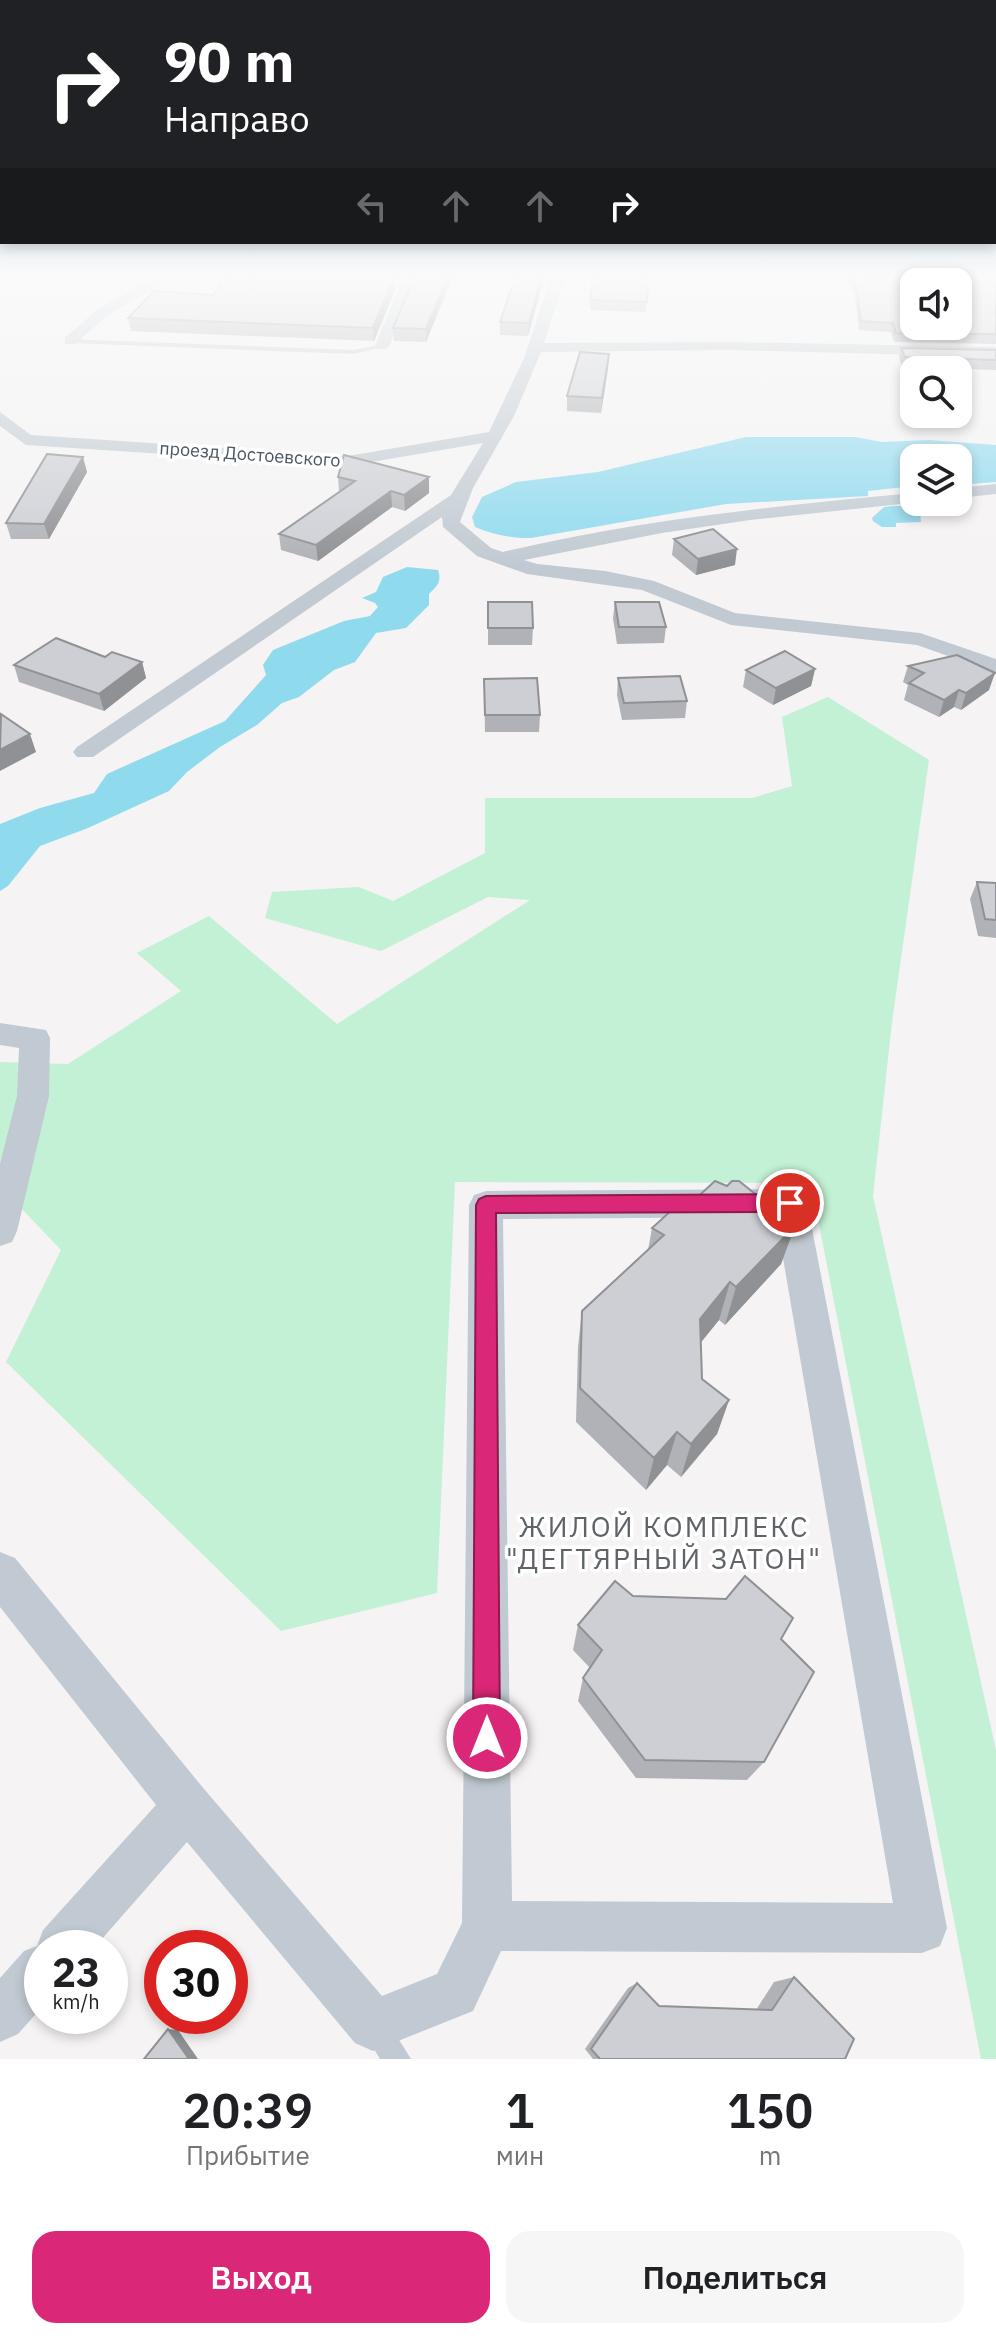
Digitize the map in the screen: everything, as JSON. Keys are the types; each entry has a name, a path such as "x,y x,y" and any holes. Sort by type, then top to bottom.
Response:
{"street":[{"path":"526,374 496,436 455,500 450,523 484,552 534,570 605,577 647,585 731,619 920,639 996,666"},
{"name":"проезд Достоевского","path":"3,423 26,440 348,461 496,436"},
{"path":"972,493 993,492"},
{"path":"502,559 662,527 750,514 900,499"},
{"path":"85,752 455,500"},
{"path":"0,1034 35,1038 33,1096 0,1231"},
{"path":"0,1573 187,1806 385,2042 455,1993 487,1926 486,1205 790,1203 922,1928 487,1926"},
{"path":"77,1930 187,1806"},
{"path":"0,2016 24,1989"}],"green space":[{"path":"828,697 929,760 892,1022 873,1196 996,1750 996,2059 981,2059 811,1183 455,1182 437,1593 281,1631 6,1362 61,1250 0,1186 0,1062 68,1064 181,991 137,953 209,916 337,1024 530,900 488,897 381,951 265,918 272,892 359,887 393,901 485,853 485,798 752,798 792,786 782,717"}],"water":[{"path":"746,437 855,437 882,442 929,440 996,445 996,482 972,484 972,444 900,444 900,488 868,491 868,496 726,504 531,538 502,536 475,527 472,517 482,497 516,482 598,472"},
{"path":"900,506 900,516 920,516 921,522 882,527 872,518 884,507"},
{"path":"407,567 438,570 439,581 429,594 429,605 406,628 376,633 355,662 334,670 299,697 282,703 257,725 187,772 169,791 40,846 8,886 0,891 0,824 40,808 94,793 107,774 225,721 266,675 263,665 273,650 344,621 370,616 378,607 362,598 376,592 383,577"}],"building":[{"path":"573,374 606,374 602,398 567,396"},
{"path":"47,454 83,457 44,524 6,523"},
{"path":"344,455 429,477 404,495 391,491 316,545 279,534 355,481 338,477"},
{"path":"713,529 737,549 698,559 674,539"},
{"path":"488,602 532,602 533,628 488,628"},
{"path":"615,602 659,602 666,627 619,627"},
{"path":"56,638 105,657 112,652 142,662 99,694 14,665"},
{"path":"785,651 815,669 776,688 746,670"},
{"path":"957,655 995,673 966,693 959,690 944,700 909,683 924,673 908,666"},
{"path":"680,676 687,701 624,703 618,678"},
{"path":"537,678 540,715 485,715 484,679"},
{"path":"1,714 30,734 0,750"},
{"path":"977,882 996,883 996,920 985,919"},
{"path":"715,1181 727,1186 732,1181 739,1181 795,1226 736,1287 730,1282 700,1319 702,1379 729,1400 691,1444 677,1432 654,1458 580,1388 582,1311 664,1235 652,1228 684,1199 690,1204"},
{"path":"745,1576 793,1618 781,1639 814,1672 764,1762 645,1760 583,1678 602,1650 578,1625 615,1581 633,1596 726,1599"},
{"path":"794,1977 854,2039 845,2059 600,2059 591,2049 637,1983 659,2006 772,2010"},
{"path":"164,2034 172,2034 189,2059 144,2059"}],"district":[{"name":"ЖИЛОЙ КОМПЛЕКС \"ДЕГТЯРНЫЙ ЗАТОН\"","path":"664,1542"}],"route":[{"path":"487,1738 486,1205 790,1203"}]}
